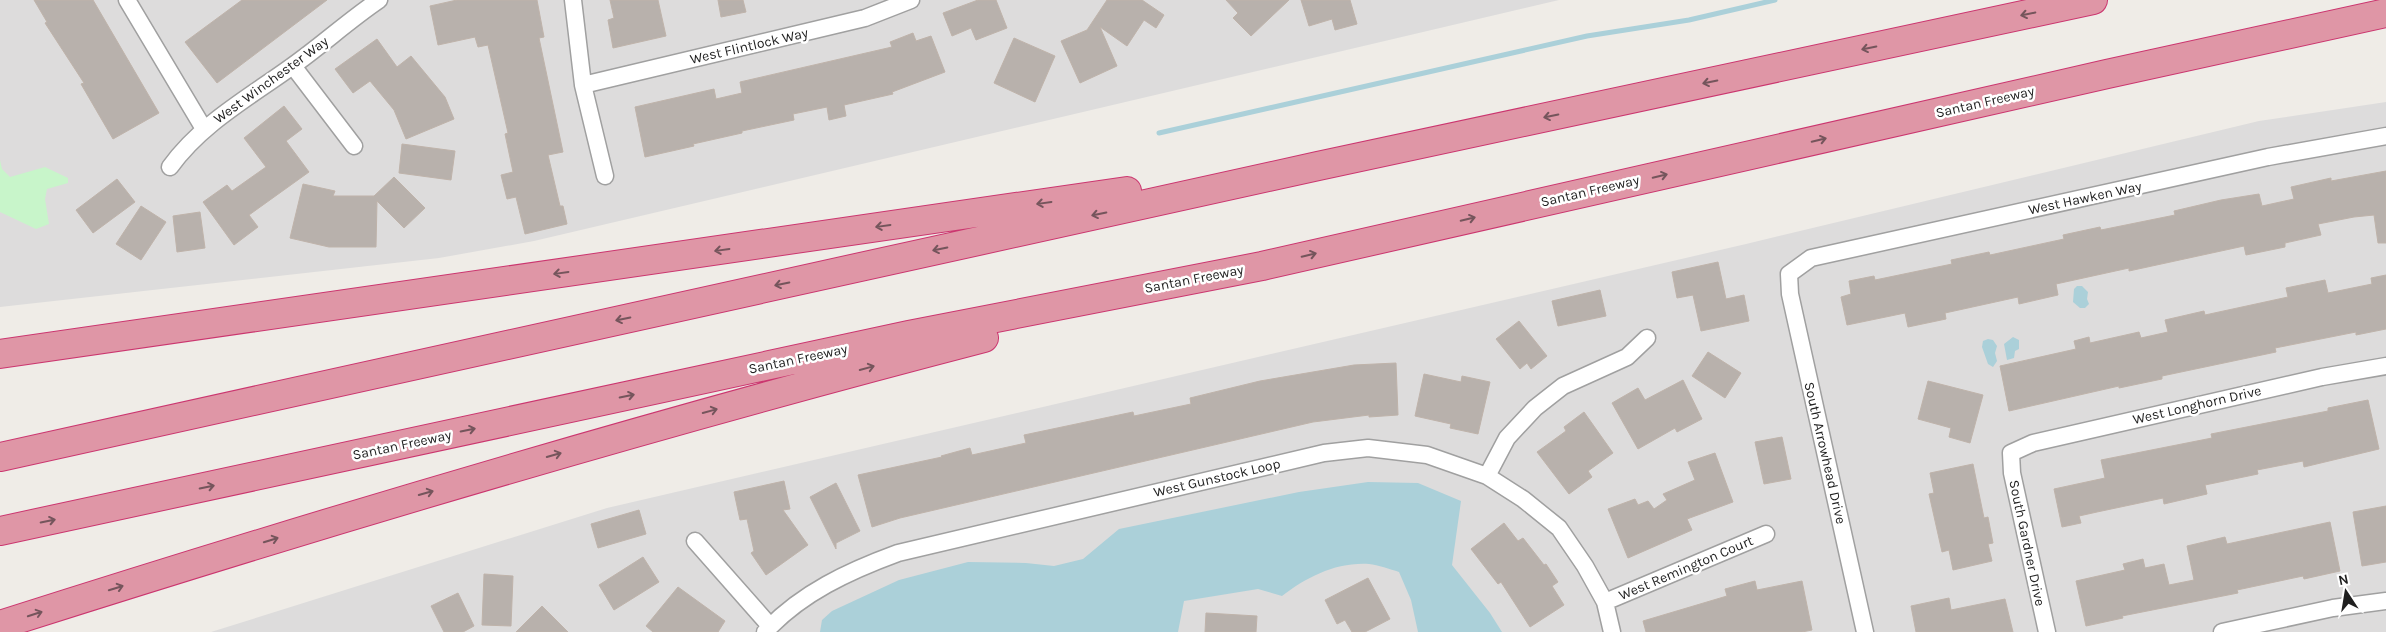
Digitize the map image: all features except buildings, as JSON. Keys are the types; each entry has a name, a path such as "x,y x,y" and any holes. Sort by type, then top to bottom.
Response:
{"highway":[{"path":"0,457 1318,166 2093,0"},
{"name":"Santan Freeway","path":"0,531 909,335 1262,266 2107,74 2386,13"},
{"path":"2107,74 2386,32"},
{"path":"0,354 1055,201 1318,166"},
{"path":"0,625 324,523 601,441 843,374 1262,266"}],"street":[{"path":"127,0 204,129"},
{"name":"West Winchester Way","path":"170,167 185,147 204,129 293,66 379,0"},
{"path":"573,0 584,85 605,176"},
{"name":"West Flintlock Way","path":"584,85 865,18 911,0"},
{"path":"293,66 354,146"},
{"name":"West Hawken Way","path":"1789,274 1811,258 2268,156 2386,136"},
{"name":"South Arrowhead Drive","path":"1789,274 1790,294 1865,632"},
{"path":"1487,476 1507,438 1535,408 1563,386 1627,357 1647,338"},
{"name":"West Longhorn Drive","path":"2011,453 2042,440 2322,377 2386,366"},
{"name":"West Gunstock Loop","path":"768,629 822,586 854,570 898,554 1324,453 1368,448 1427,455 1487,476 1523,499 1558,528 1585,566 1605,602 1612,632"},
{"name":"South Gardner Drive","path":"2011,453 2012,473 2047,632"},
{"name":"West Remington Court","path":"1605,602 1766,534"},
{"path":"695,541 768,629"},
{"path":"2222,632 2333,608 2386,601"}],"shaded area":[{"path":"0,0 1559,0 534,241 439,258 0,307"},
{"path":"2386,102 2386,632 211,632 607,508 1746,244 2259,121"}],"green space":[{"path":"0,160 2,169 10,177 45,167 68,178 68,183 47,189 45,199 49,224 36,229 0,212"}],"water":[{"path":"2077,286 2082,286 2088,292 2087,299 2089,304 2085,308 2080,308 2073,302 2074,289"},
{"path":"2013,337 2019,340 2019,349 2015,351 2014,358 2007,360 2004,344"},
{"path":"1993,340 1997,346 1995,353 1997,361 1993,367 1988,364 1982,347 1983,341"},
{"path":"1368,482 1418,483 1461,501 1452,565 1490,613 1502,632 1418,632 1411,600 1399,572 1380,566 1357,564 1345,565 1322,572 1282,596 1258,589 1184,601 1178,632 820,632 822,620 832,611 899,580 968,562 1026,563 1054,566 1083,559 1119,529 1299,492"}],"waterway":[{"path":"1159,133 1587,36 1689,20 1775,0"}]}
